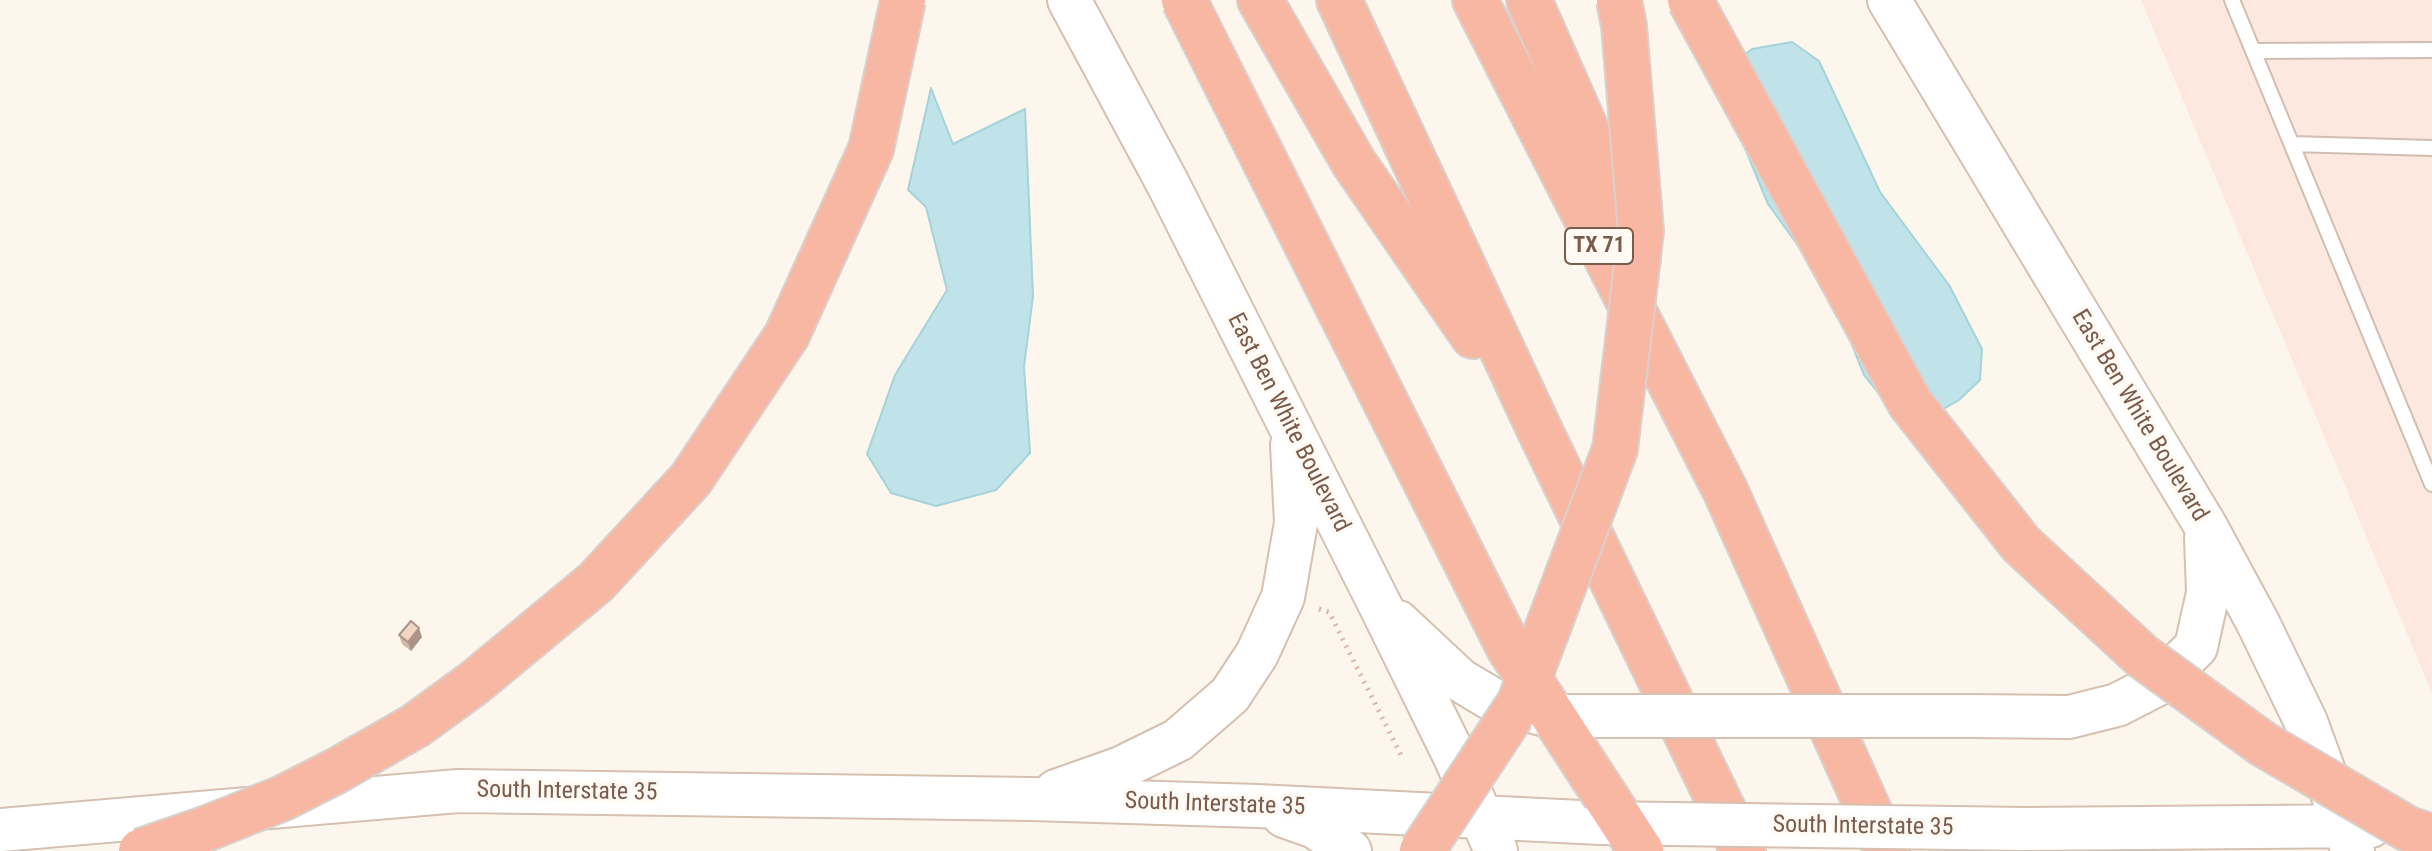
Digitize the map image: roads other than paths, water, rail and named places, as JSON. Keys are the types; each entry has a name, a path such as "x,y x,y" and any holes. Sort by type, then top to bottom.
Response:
{"highway":[{"path":"141,851 283,798 415,726 474,683 596,582 691,479 787,335 871,149 903,0"},
{"path":"1184,0 1509,648 1641,851"},
{"path":"1260,0 1354,163 1542,435"},
{"path":"1339,0 1542,435 1743,851"},
{"name":"TX 71","path":"1475,0 1725,490 1887,851"},
{"path":"1529,0 1605,172 1725,490"},
{"path":"1422,851 1520,702 1615,449 1641,231 1624,26 1619,0"},
{"path":"1690,0 1910,403 2021,544 2142,656 2263,744 2408,829 2432,837"}],"main road":[{"name":"East Ben White Boulevard","path":"1069,0 1168,184 1380,605 1455,757 1488,834"},
{"name":"East Ben White Boulevard","path":"1889,0 2205,525 2258,623 2306,722 2350,839"},
{"path":"1032,799 1121,768 1178,740 1230,695 1257,654 1283,597 1296,523 1291,428"},
{"path":"1380,605 1460,680 1495,701 1549,716 2069,717 2117,705 2158,684 2196,647 2208,593 2205,525"},
{"name":"South Interstate 35","path":"0,830 458,791 1032,799 1257,806 1488,834 1601,823 2025,829 2350,839 2432,826"},
{"path":"1257,806 1315,827 1350,851"}],"lane":[{"path":"2232,0 2432,484"},
{"path":"2253,51 2432,50"},
{"path":"2292,144 2432,148"}],"water":[{"path":"1792,42 1819,61 1880,192 1949,285 1982,349 1980,380 1959,400 1935,414 1894,413 1864,375 1850,340 1842,300 1830,276 1799,247 1768,204 1744,146 1721,73 1752,49"},
{"path":"931,88 953,144 1025,109 1033,296 1024,367 1030,453 996,490 936,506 891,493 867,454 895,375 947,290 926,207 908,190"}]}
